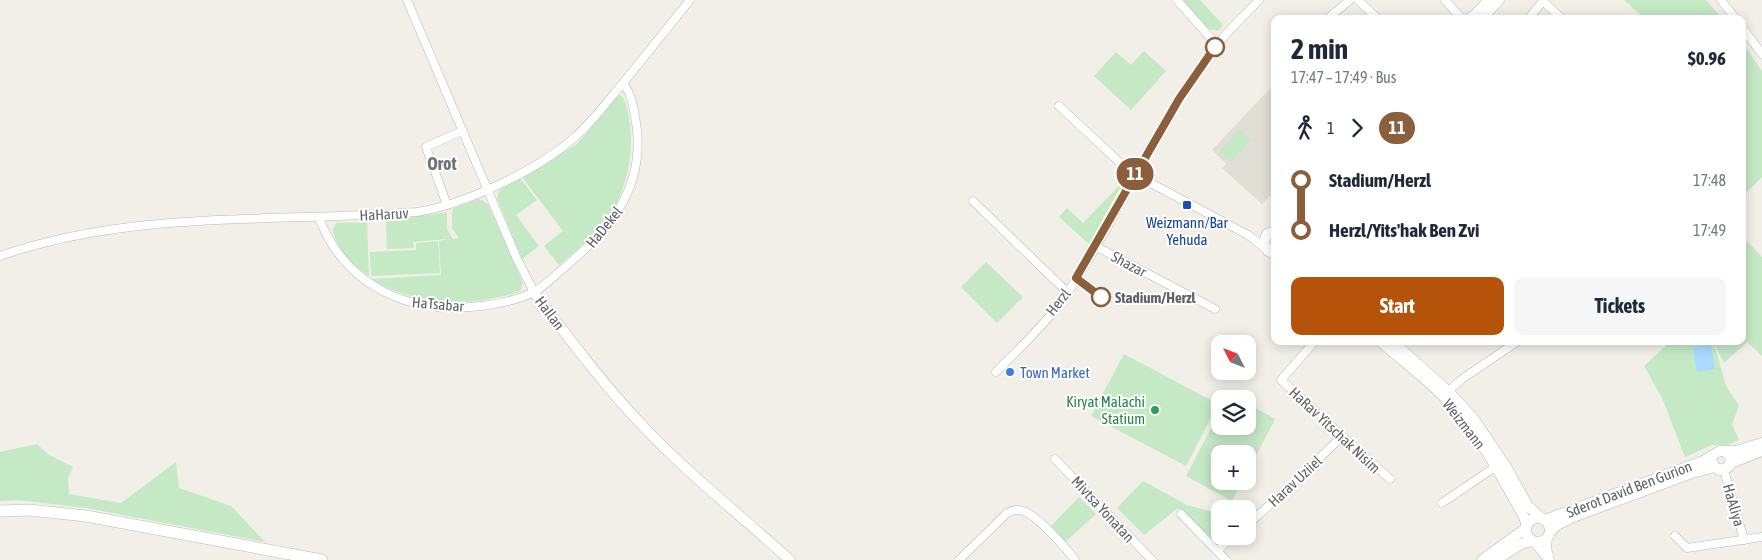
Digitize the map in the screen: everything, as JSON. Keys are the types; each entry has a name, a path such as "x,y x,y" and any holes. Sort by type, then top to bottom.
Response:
{"main road":[{"path":"0,511 29,510 86,516 322,560"}],"street":[{"name":"HaIlan","path":"407,0 521,270 534,292 593,368 641,424 667,450 790,560"},
{"name":"HaHaruv","path":"0,256 77,236 146,224 319,218 417,212 446,205 487,190 511,178 568,143 585,128 690,0"},
{"path":"1177,0 1216,45"},
{"name":"Herzl","path":"996,372 1058,305 1095,246 1179,99 1216,45 1259,0"},
{"path":"1332,15 1350,0"},
{"path":"1358,0 1374,15"},
{"path":"1445,0 1464,15"},
{"path":"1475,15 1489,0"},
{"path":"1485,15 1499,0"},
{"path":"1721,0 1733,15"},
{"path":"1531,15 1543,1 1558,15"},
{"path":"1746,33 1762,54"},
{"name":"HaDekel","path":"534,292 593,243 612,221 626,197 635,167 638,148 630,97 628,89 623,84"},
{"path":"1059,106 1110,155 1135,175 1258,241 1271,253"},
{"path":"446,205 426,147 462,130"},
{"path":"973,201 1067,292"},
{"name":"HaTsabar","path":"319,218 331,243 348,266 373,286 408,302 438,307 465,308 500,303 534,292"},
{"path":"1242,232 1259,236 1271,233"},
{"path":"1271,234 1264,242 1271,252"},
{"name":"Shazar","path":"1095,246 1215,310"},
{"name":"HaRav Yitschak Nisim","path":"1312,345 1281,380 1390,480"},
{"name":"Weizmann","path":"1385,345 1446,394 1495,467 1525,519 1526,527"},
{"name":"Weizmann","path":"1396,345 1482,430 1528,506 1543,519"},
{"path":"1446,394 1462,379 1512,345"},
{"name":"Harav Uziiel","path":"1256,517 1341,437"},
{"path":"1713,456 1712,463 1723,466 1730,456 1726,452 1762,443"},
{"name":"Sderot David Ben Gurion","path":"1549,534 1557,526 1573,517 1692,473 1723,466 1762,451"},
{"name":"Sderot David Ben Gurion","path":"1543,519 1703,461 1717,452 1726,452"},
{"name":"Mivtsa Yonatan","path":"1055,459 1152,560"},
{"name":"HaAliya","path":"1723,466 1744,540"},
{"path":"1442,503 1495,467"},
{"path":"959,560 1007,512 1012,510 1023,511 1034,517 1075,560"},
{"path":"1181,514 1226,560"},
{"path":"1482,560 1526,527 1534,518 1543,519 1549,525 1547,548 1549,560"},
{"path":"1526,527 1528,538 1534,542 1549,560"},
{"path":"1496,560 1521,544 1542,542 1549,534"},
{"path":"1675,536 1687,548 1762,537"},
{"path":"1217,551 1224,545"}],"shaded area":[{"path":"1271,87 1271,194 1262,204 1222,168 1226,164 1212,150"}],"green space":[{"path":"1183,0 1200,0 1223,25 1218,31 1208,29"},
{"path":"1624,0 1706,0 1719,15 1641,15"},
{"path":"1746,48 1762,71 1762,177 1746,193"},
{"path":"1144,51 1166,71 1131,110 1094,76 1116,52 1131,65"},
{"path":"619,95 623,97 628,111 631,142 630,158 623,189 617,203 604,223 586,242 559,265 544,246 563,231 522,177 577,144"},
{"path":"1240,129 1251,140 1231,162 1219,151"},
{"path":"520,178 537,200 516,215 539,246 522,259 497,198 500,190"},
{"path":"1123,182 1089,244 1059,217 1067,208 1083,223"},
{"path":"479,199 488,204 523,283 520,291 514,294 478,301 446,302 400,293 371,279 441,275 439,241 447,239 413,242 414,248 387,249 386,221 447,212 447,229 453,239 459,238 452,228 452,211 454,208"},
{"path":"367,222 369,276 341,251 333,230 336,223"},
{"path":"1746,240 1762,257 1762,356 1747,342"},
{"path":"438,241 440,273 371,276 370,252 416,250 416,243"},
{"path":"986,262 1023,297 997,323 961,287"},
{"path":"1667,345 1715,345 1726,386 1739,406 1732,424 1739,440 1728,445 1712,445 1685,457 1662,398 1644,366"},
{"path":"1715,345 1744,345 1724,363"},
{"name":"Kiryat Malachi Statium","path":"1124,354 1211,400 1211,418 1186,466 1091,416"},
{"path":"1256,408 1275,419 1256,456 1256,445 1211,445 1211,490 1186,476 1211,428 1211,435 1256,435"},
{"path":"37,444 49,455 73,467 68,478 69,494 121,503 176,462 179,488 231,506 265,542 86,508 18,500 0,501 0,452"},
{"path":"1143,481 1187,505 1211,512 1211,537 1178,508 1144,535 1117,508"},
{"path":"1212,490 1238,490 1232,500"},
{"path":"1079,497 1096,514 1064,543 1050,527"}],"water":[{"path":"1711,345 1715,369 1697,372 1693,348"}],"bus line":[{"name":"11","path":"1101,297 1076,278 1179,99 1215,47"}],"place":[{"name":"Weizmann/Bar Yehuda","path":"1187,205"},
{"name":"Stadium/Herzl","path":"1101,297"},
{"name":"Town Market","path":"1010,372"},
{"name":"Kiryat Malachi Statium","path":"1155,410"}],"district":[{"name":"Orot","path":"442,163"}]}
